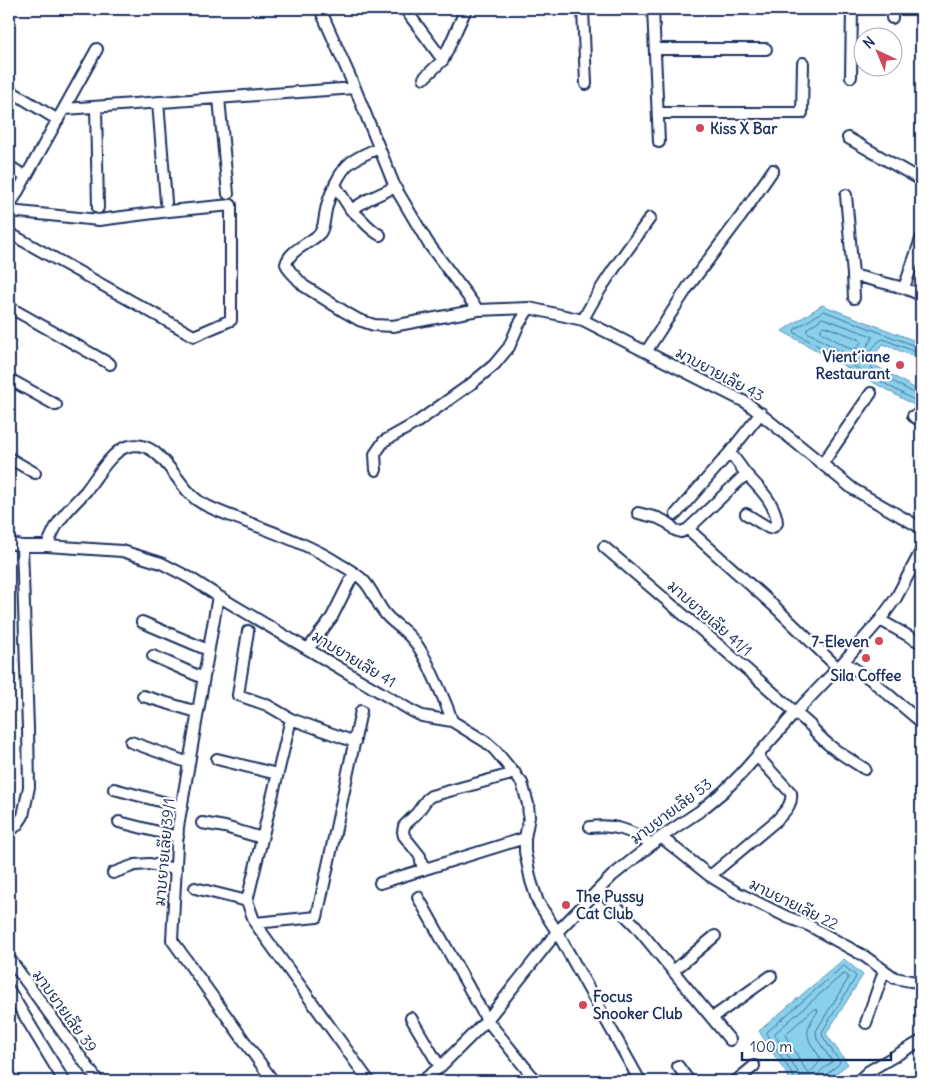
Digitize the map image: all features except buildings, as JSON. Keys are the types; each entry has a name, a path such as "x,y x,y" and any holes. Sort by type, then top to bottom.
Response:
{"street":[{"path":"320,9 395,187 428,242 478,310"},
{"path":"405,9 443,60"},
{"path":"424,78 443,60 466,9"},
{"path":"583,9 586,84"},
{"path":"654,9 659,142"},
{"path":"851,78 852,9"},
{"path":"655,50 766,48"},
{"path":"14,200 97,49"},
{"path":"659,113 802,113 803,63"},
{"path":"65,109 354,88"},
{"path":"9,90 58,120"},
{"path":"219,98 228,194"},
{"path":"158,102 166,202"},
{"path":"96,107 98,208"},
{"path":"848,138 921,180"},
{"path":"379,148 366,153 350,163 342,172 336,185 351,210 359,215 374,232 380,235"},
{"path":"9,166 26,177"},
{"path":"646,352 688,287 773,170"},
{"name":"มาบยายเลีย 43","path":"336,185 326,210 324,226 320,232 296,250 286,264 304,286 345,312 359,320 374,325 394,326 478,310 529,308 583,320 747,403 762,413 853,489 921,528"},
{"path":"351,210 395,187"},
{"path":"846,195 854,298"},
{"path":"9,211 99,220 231,205 231,320 194,336 9,233"},
{"path":"583,320 600,289 650,218"},
{"path":"904,288 921,239"},
{"path":"853,275 904,288 921,295"},
{"path":"9,307 110,364"},
{"path":"376,470 375,454 384,441 416,423 471,384 494,365 509,347 518,326 529,308"},
{"path":"9,379 56,405"},
{"path":"822,463 871,393"},
{"path":"676,514 762,413"},
{"path":"47,546 60,520 116,453 127,446 148,448 160,455 190,494 199,502 304,544 330,557 363,580 374,594 383,612 415,641 448,706 452,721"},
{"path":"730,452 769,501 775,514 776,523 773,527 769,528 746,514"},
{"path":"9,458 35,473"},
{"path":"638,513 658,518 668,523 675,530 681,532 688,530 746,474"},
{"path":"688,530 841,665 870,679 921,722"},
{"name":"มาบยายเลีย 41","path":"9,543 22,546 122,551 161,563 190,578 412,711 422,716 452,721 486,742 522,783 528,804 529,817 525,852 538,902 557,932 640,1081"},
{"path":"9,832 23,816 29,786 22,546"},
{"name":"มาบยายเลีย 41/1","path":"604,547 811,726 818,737 831,748 865,770"},
{"name":"มาบยายเลีย 53","path":"422,1081 440,1067 487,1020 557,932 612,876 661,836 723,792 757,756 880,620 896,598 921,551"},
{"path":"308,650 332,617 354,572"},
{"name":"มาบยายเลีย 39/1","path":"218,596 182,807 178,837 172,940 273,1081"},
{"path":"880,620 921,643"},
{"path":"142,622 208,650"},
{"path":"248,631 238,695 267,705 291,719 354,742"},
{"path":"153,656 203,678"},
{"path":"143,696 197,712"},
{"path":"255,923 317,917 361,711"},
{"path":"291,719 248,901 255,923 369,1081"},
{"path":"131,742 189,764"},
{"path":"710,876 777,820 791,803 791,793 757,756"},
{"path":"217,759 277,774"},
{"path":"423,870 420,856 403,832 404,826 427,799 431,796 515,773"},
{"path":"114,789 182,807"},
{"path":"119,822 178,837"},
{"path":"202,823 225,827 262,838"},
{"path":"590,827 603,825 623,829 651,844"},
{"name":"มาบยายเลีย 22","path":"661,836 710,876 736,892 808,925 864,956 895,978 921,982"},
{"path":"380,883 526,838"},
{"path":"113,873 135,865 149,864 176,869"},
{"path":"195,888 248,901"},
{"path":"599,889 635,925 730,1040"},
{"path":"418,897 487,1020 536,1081"},
{"path":"673,971 715,936"},
{"name":"มาบยายเลีย 39","path":"9,958 98,1081"},
{"path":"866,1024 884,971"},
{"path":"712,1018 771,976"},
{"path":"9,990 64,1081"},
{"path":"411,1018 440,1067"},
{"path":"858,1081 869,1071 921,1041"},
{"path":"678,1066 689,1081"},
{"path":"736,1081 754,1066"}],"water":[{"path":"822,305 921,343 920,359 883,344 872,358 876,366 921,392 921,409 782,331"},
{"path":"844,959 863,975 826,1034 848,1064 826,1081 791,1081 759,1031"}],"place":[{"name":"Kiss X Bar","path":"700,128"},
{"name":"Vient´iane Restaurant","path":"900,365"},
{"name":"7-Eleven","path":"879,641"},
{"name":"Sila Coffee","path":"866,658"},
{"name":"The Pussy Cat Club","path":"566,905"},
{"name":"Focus Snooker Club","path":"583,1005"}]}
